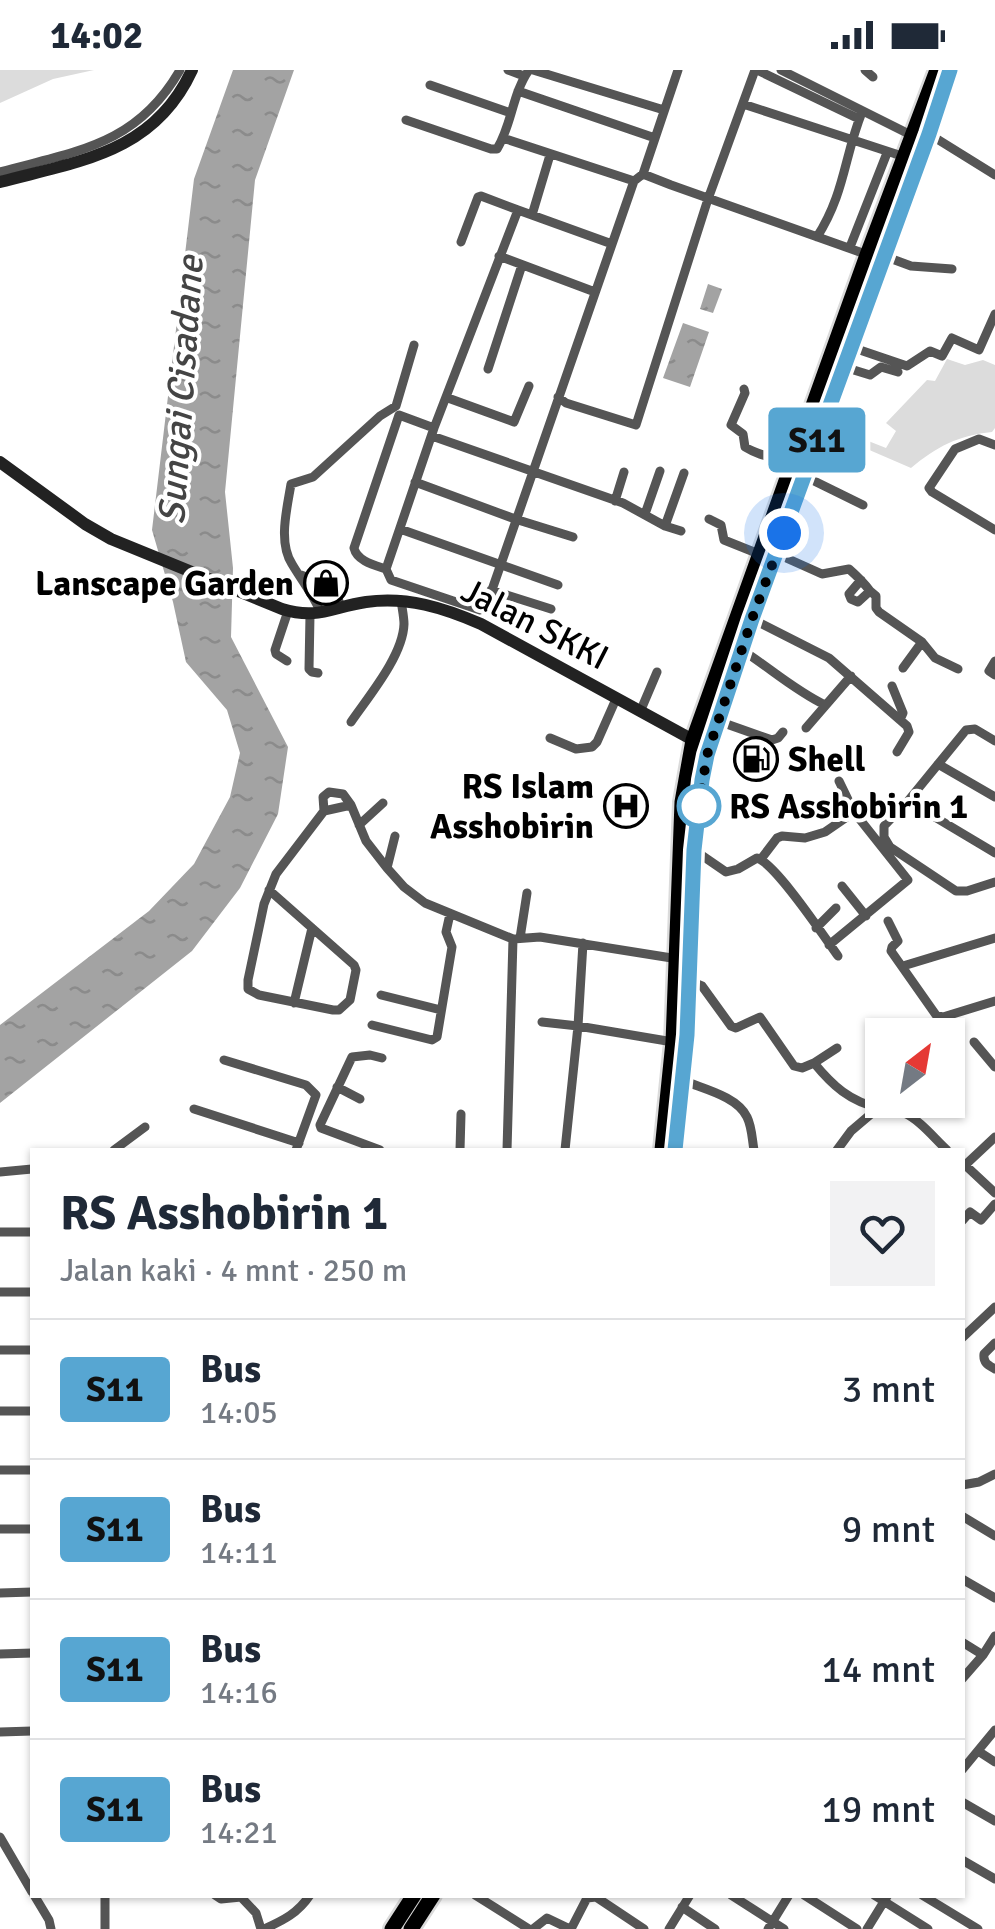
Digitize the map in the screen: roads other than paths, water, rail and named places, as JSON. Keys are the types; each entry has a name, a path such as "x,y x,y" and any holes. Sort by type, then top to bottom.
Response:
{"main road":[{"path":"0,182 118,147 168,110 192,70"},
{"path":"798,469 851,347 905,158 921,135 937,70"},
{"path":"675,1148 690,981 689,860 682,802 693,740 767,554 921,135 950,70"},
{"name":"Jalan SKKI","path":"0,462 110,539 285,610 316,614 364,602 401,600 434,606 481,624 693,740"},
{"path":"662,1148 678,959 702,780 752,619 767,554"},
{"path":"392,1929 412,1898"},
{"path":"412,1929 431,1898"}],"street":[{"path":"0,172 88,148 116,135 145,116 166,94 180,70"},
{"path":"508,70 528,72 664,110"},
{"path":"678,70 643,174 634,181 532,471 486,607 484,610 391,580 386,569 356,555 354,548 398,415 433,432 532,471 615,501 682,531"},
{"path":"558,397 636,426 708,199 756,70 861,115 921,135 995,175"},
{"path":"781,70 861,115"},
{"path":"406,120 496,149 528,72"},
{"path":"430,85 511,113"},
{"path":"518,91 656,138"},
{"path":"743,104 905,158"},
{"path":"817,236 841,190 850,141 861,115"},
{"path":"503,138 634,181"},
{"path":"850,247 887,153"},
{"path":"532,215 550,155"},
{"path":"643,174 878,257 911,266 952,269"},
{"path":"461,242 481,196 612,244"},
{"path":"386,569 433,432 518,210"},
{"path":"499,256 595,292"},
{"path":"488,368 522,266"},
{"path":"851,347 907,366 930,351 942,356 952,338 979,350 995,314"},
{"path":"318,673 309,669 316,614 301,576 290,562 286,542 291,484 313,476 396,406 414,345"},
{"path":"844,367 870,375 881,367 898,372"},
{"path":"448,398 514,422 530,386"},
{"path":"744,389 746,393 730,424 743,434 745,447 762,457 776,458 864,505"},
{"path":"995,445 979,439 960,446 929,488 995,530"},
{"path":"644,514 660,471"},
{"path":"615,501 624,472"},
{"path":"665,526 684,473"},
{"path":"416,482 574,538"},
{"path":"709,519 721,524 724,540 822,574 847,568 877,598 879,612 922,642 935,658 958,669"},
{"path":"400,529 558,584"},
{"path":"301,576 332,590 341,608"},
{"path":"861,580 850,594 851,599 858,602 870,591"},
{"path":"491,590 551,609"},
{"path":"350,722 389,666 400,643 404,624 401,600"},
{"path":"285,610 275,650 287,661"},
{"path":"752,619 829,658 900,720 909,729 898,752"},
{"path":"903,668 922,642"},
{"path":"742,650 825,705"},
{"path":"992,673 995,661"},
{"path":"640,712 657,672"},
{"path":"806,728 851,676"},
{"path":"892,686 904,713 900,720"},
{"path":"550,738 576,749 592,748 616,699"},
{"path":"718,721 772,740 783,732"},
{"path":"995,741 975,729 966,730 884,826 890,847 956,891 995,882"},
{"path":"938,764 995,797"},
{"path":"830,946 908,878 854,812 839,781"},
{"path":"270,890 354,964 356,970 350,1000 336,1010 294,1003 248,989 260,923 270,890 276,874 324,811 323,797 329,792 343,794 366,841 387,868 425,904 516,938 540,937 678,959"},
{"path":"908,800 995,853"},
{"path":"359,825 383,803"},
{"path":"324,811 351,806"},
{"path":"689,860 726,872 761,858 777,838 805,838 824,832 854,812"},
{"path":"387,868 395,836"},
{"path":"761,858 784,882 838,956"},
{"path":"842,886 866,916"},
{"path":"507,1148 516,938 527,893"},
{"path":"816,928 836,908"},
{"path":"372,1025 432,1040 437,1036 452,946 446,932 450,914"},
{"path":"888,921 898,937 891,950 938,1016 995,1001"},
{"path":"294,1003 312,928"},
{"path":"903,966 995,938"},
{"path":"565,1148 583,944"},
{"path":"690,981 702,986 731,1026 736,1028 760,1017 794,1066 802,1068 838,1048"},
{"path":"380,995 441,1010"},
{"path":"542,1022 673,1042"},
{"path":"974,1042 995,1067"},
{"path":"375,1148 320,1127 352,1057 382,1058"},
{"path":"194,1109 298,1147 316,1100 311,1088 224,1060"},
{"path":"814,1062 845,1095 865,1103"},
{"path":"682,1080 738,1105 746,1114 754,1148"},
{"path":"337,1087 360,1099"},
{"path":"460,1148 461,1114"},
{"path":"838,1148 866,1118"},
{"path":"912,1118 934,1146"},
{"path":"117,1148 145,1127"},
{"path":"965,1164 995,1137"},
{"path":"965,1168 995,1192"},
{"path":"0,1172 30,1170"},
{"path":"965,1218 970,1212 981,1220 995,1204"},
{"path":"0,1232 30,1232"},
{"path":"0,1292 30,1292"},
{"path":"965,1335 995,1307"},
{"path":"995,1343 984,1354 986,1364 995,1369"},
{"path":"0,1350 30,1350"},
{"path":"0,1411 30,1410"},
{"path":"0,1470 30,1470"},
{"path":"965,1484 995,1474"},
{"path":"965,1518 994,1532"},
{"path":"0,1529 30,1528"},
{"path":"965,1581 995,1598"},
{"path":"0,1593 30,1592"},
{"path":"965,1675 995,1636"},
{"path":"965,1644 983,1655"},
{"path":"0,1654 30,1653"},
{"path":"965,1766 991,1740 995,1730"},
{"path":"0,1732 30,1731"},
{"path":"978,1751 995,1762"},
{"path":"965,1804 995,1822"},
{"path":"0,1837 30,1889"},
{"path":"965,1862 995,1879"},
{"path":"35,1898 51,1929"},
{"path":"105,1898 105,1929"},
{"path":"242,1898 256,1913 263,1929 288,1918 308,1898"},
{"path":"481,1898 531,1929 546,1918 564,1928 588,1898"},
{"path":"599,1898 644,1929"},
{"path":"670,1929 688,1898"},
{"path":"735,1898 770,1925 784,1929"},
{"path":"770,1925 787,1898"},
{"path":"809,1898 857,1929"},
{"path":"867,1929 886,1898 928,1929"},
{"path":"927,1898 978,1929"},
{"path":"682,1908 715,1929"}],"water":[{"name":"Sungai Cisadane","path":"233,70 294,70 255,180 225,492 233,568 231,637 288,747 278,814 240,888 192,951 0,1103 0,1025 149,911 194,864 230,797 240,753 227,710 186,662 152,530 194,179"},
{"path":"708,284 722,289 713,313 700,309"},
{"path":"683,323 709,332 690,387 663,378"}],"place":[{"name":"Lanscape Garden","path":"326,583"},
{"name":"Shell","path":"756,759"},
{"name":"RS Islam Asshobirin","path":"626,806"},
{"name":"RS Asshobirin 1","path":"699,806"}]}
